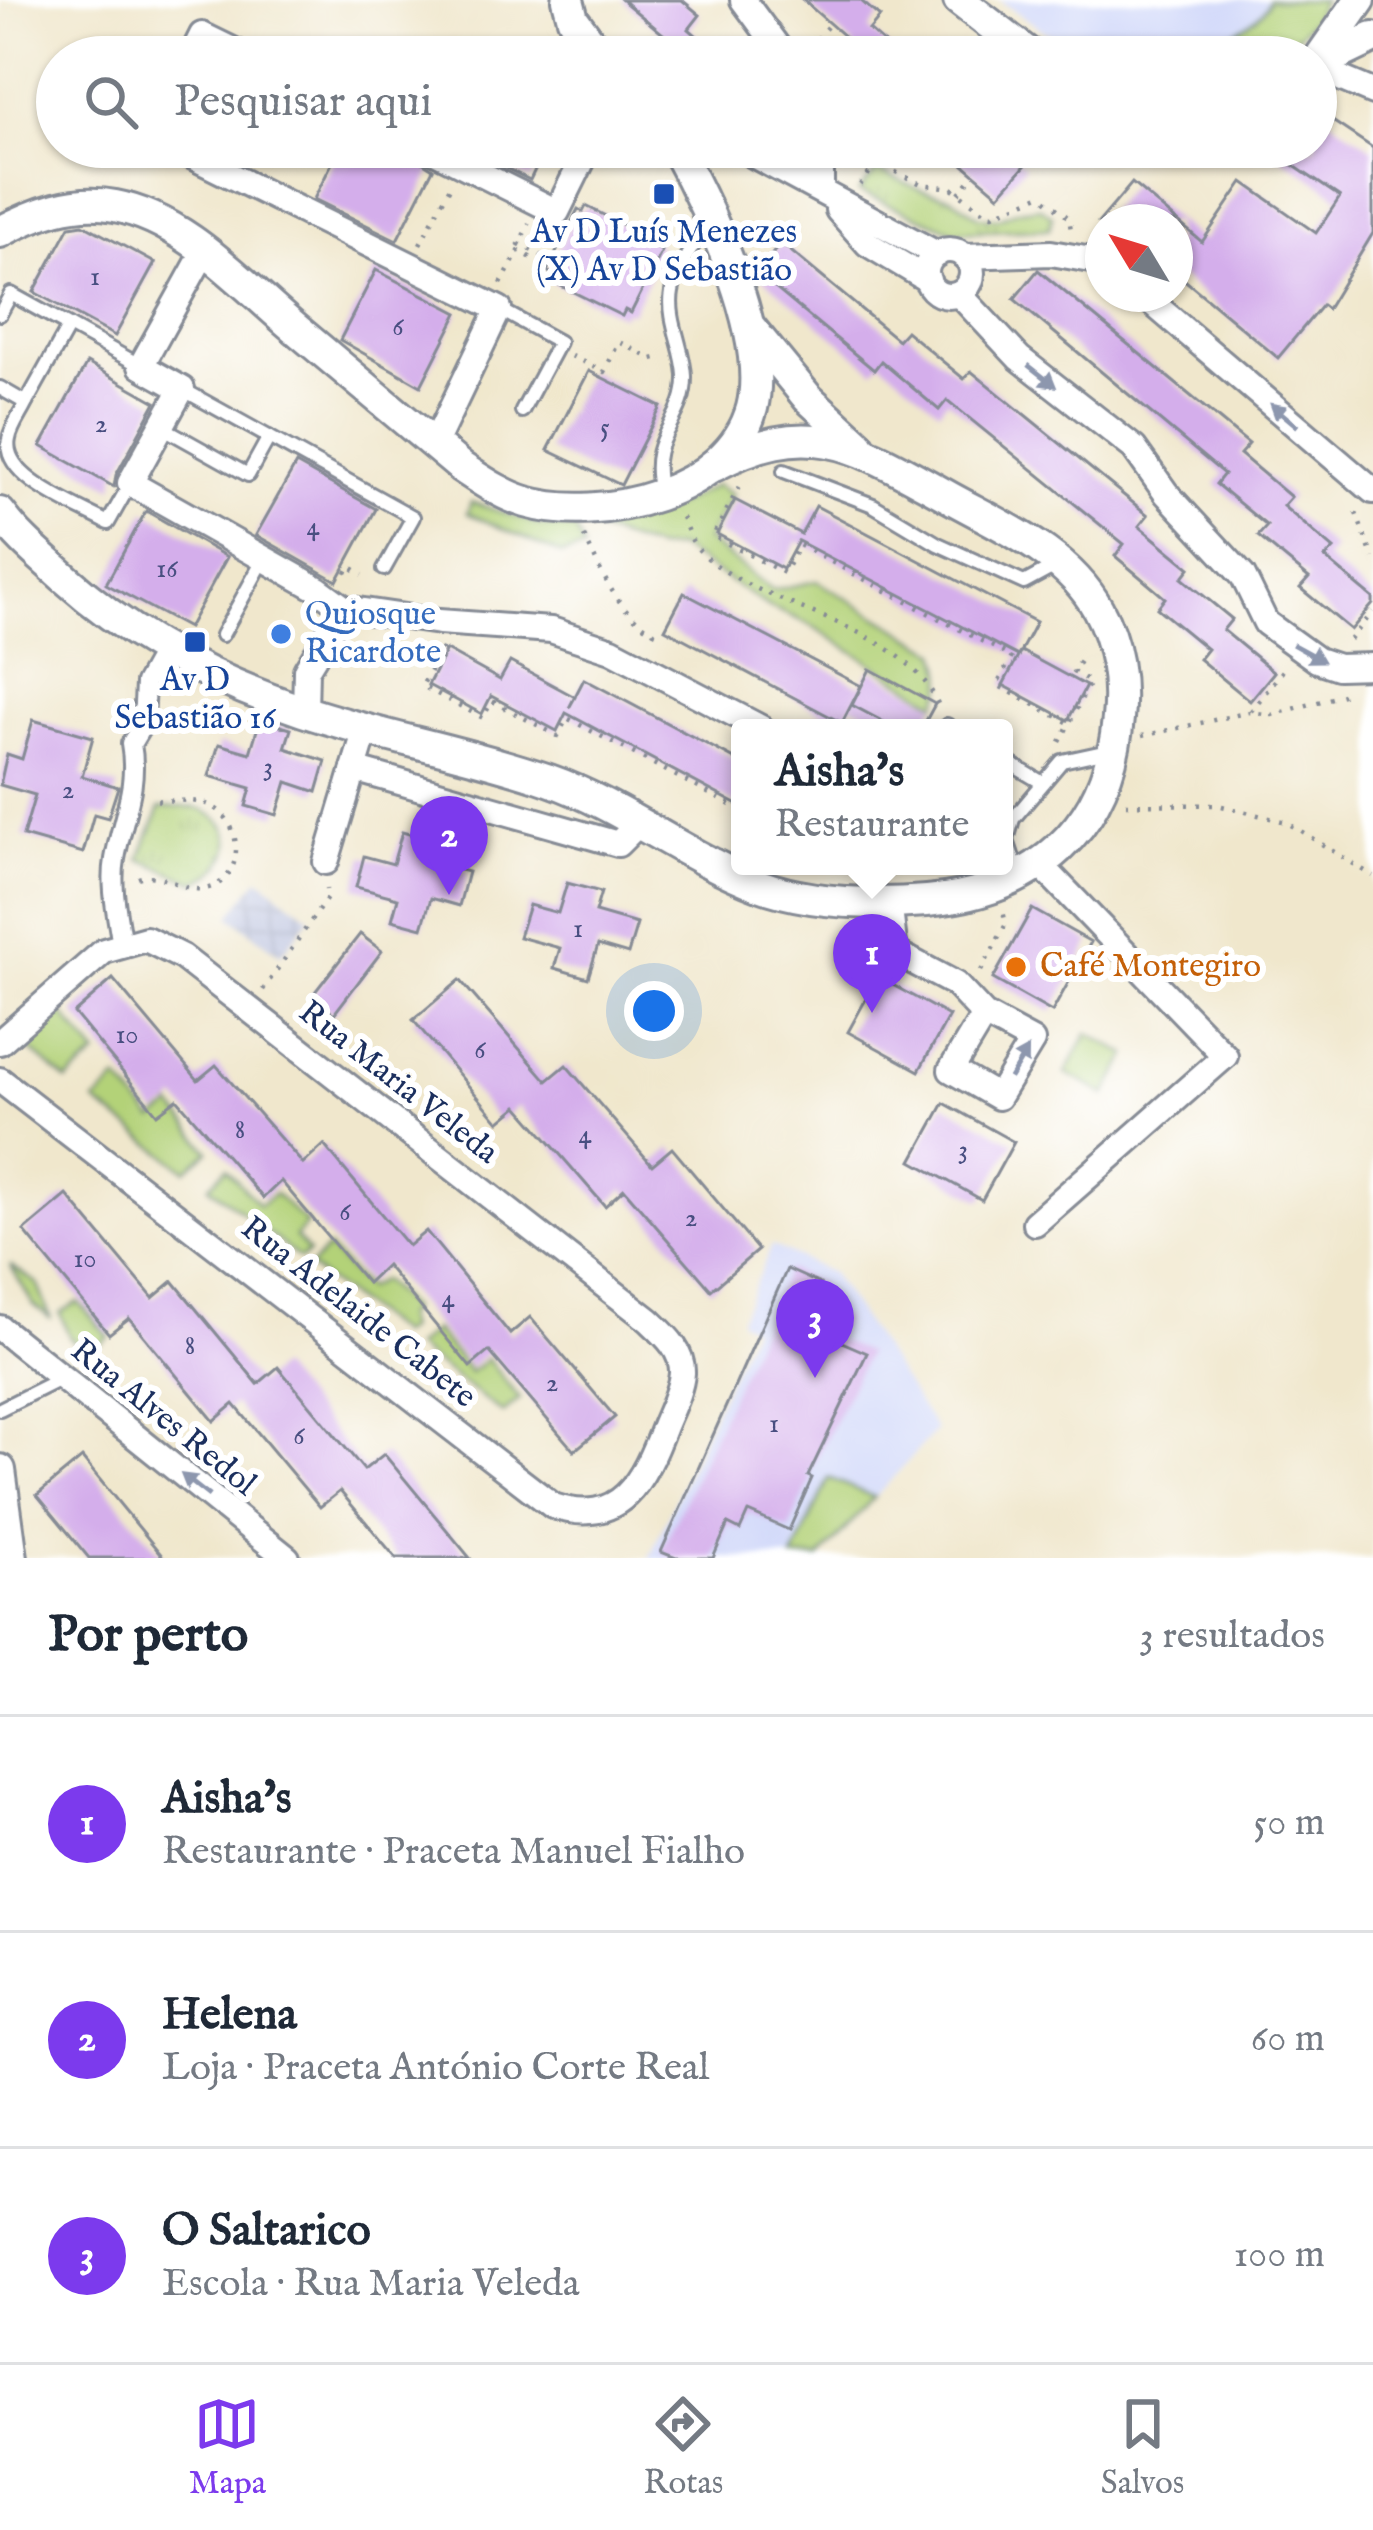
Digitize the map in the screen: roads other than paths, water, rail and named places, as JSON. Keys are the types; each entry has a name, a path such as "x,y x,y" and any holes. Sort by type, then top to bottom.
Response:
{"street":[{"path":"568,0 573,19 586,36"},
{"path":"743,0 769,36"},
{"path":"959,0 1006,36"},
{"path":"1336,36 1360,0"},
{"path":"1337,54 1370,36"},
{"path":"1337,76 1373,92"},
{"path":"215,168 494,307 434,445"},
{"path":"469,168 557,212 579,168"},
{"path":"685,168 710,218 749,326 754,374 752,410 714,466"},
{"path":"779,168 937,254"},
{"path":"821,168 821,190 868,244 928,280 937,292 959,294 1019,358 1134,448 1166,493 1243,576 1266,623 1296,647 1338,667 1373,666"},
{"path":"0,232 40,212 78,204 111,205 148,215 204,252 434,445 496,490 524,502 577,508 616,506 665,491 743,450 779,440 831,440 865,451 1034,544 1060,564 1097,608 1115,651 1126,744 1096,803 1068,839 1030,871 997,888 929,901 816,898 741,875"},
{"path":"928,280 928,266 937,254 951,250 964,256 1051,253 1085,259"},
{"path":"204,252 141,366 182,389 130,483 265,557 344,608 551,630 612,650 743,719"},
{"path":"959,294 972,277 964,256"},
{"path":"1163,312 1366,485"},
{"path":"749,326 808,398 865,451"},
{"path":"0,513 10,547 164,649 234,685 305,712 545,778 601,800 731,870"},
{"path":"305,712 307,670 344,608"},
{"path":"0,1042 104,951 122,946 113,884 132,799 135,765 131,745 143,724 145,683 164,649"},
{"path":"326,862 366,729"},
{"path":"354,769 618,844 640,822"},
{"path":"1030,871 1225,1056 1036,1223"},
{"path":"890,901 895,952 955,984 975,1006"},
{"name":"Rua Maria Veleda","path":"122,946 146,939 182,957 649,1320 674,1345 682,1372 662,1432"},
{"name":"Rua Adelaide Cabete","path":"0,1080 554,1506 575,1513 603,1510 625,1498 641,1480 662,1432"},
{"name":"Rua Alves Redol","path":"0,1328 287,1558"},
{"path":"0,1470 7,1550"}],"lane":[{"path":"665,491 654,469 656,452 681,400 685,378 671,292 710,218"},
{"path":"0,314 11,294 141,366"},
{"path":"494,307 560,342 522,411"},
{"path":"69,326 8,440 10,458 21,474 108,523 130,483"},
{"path":"0,388 26,403"},
{"path":"182,389 413,517 384,569"},
{"path":"162,427 248,475 269,437"},
{"path":"784,471 873,506 938,544 1024,583 1060,564"},
{"path":"222,635 265,557"},
{"path":"1013,822 1062,760 1126,744"},
{"path":"1013,765 1043,783"},
{"path":"1013,848 1030,871"},
{"path":"0,1409 60,1378"}],"place":[{"name":"Av D Luís Menezes (X) Av D Sebastião","path":"664,194"},
{"name":"Quiosque Ricardote","path":"281,634"},
{"name":"Av D Sebastião 16","path":"195,642"},
{"name":"Helena","path":"449,895"},
{"name":"Café Montegiro","path":"1016,967"},
{"name":"Aisha's","path":"872,1013"},
{"name":"O Saltarico","path":"815,1378"}]}
